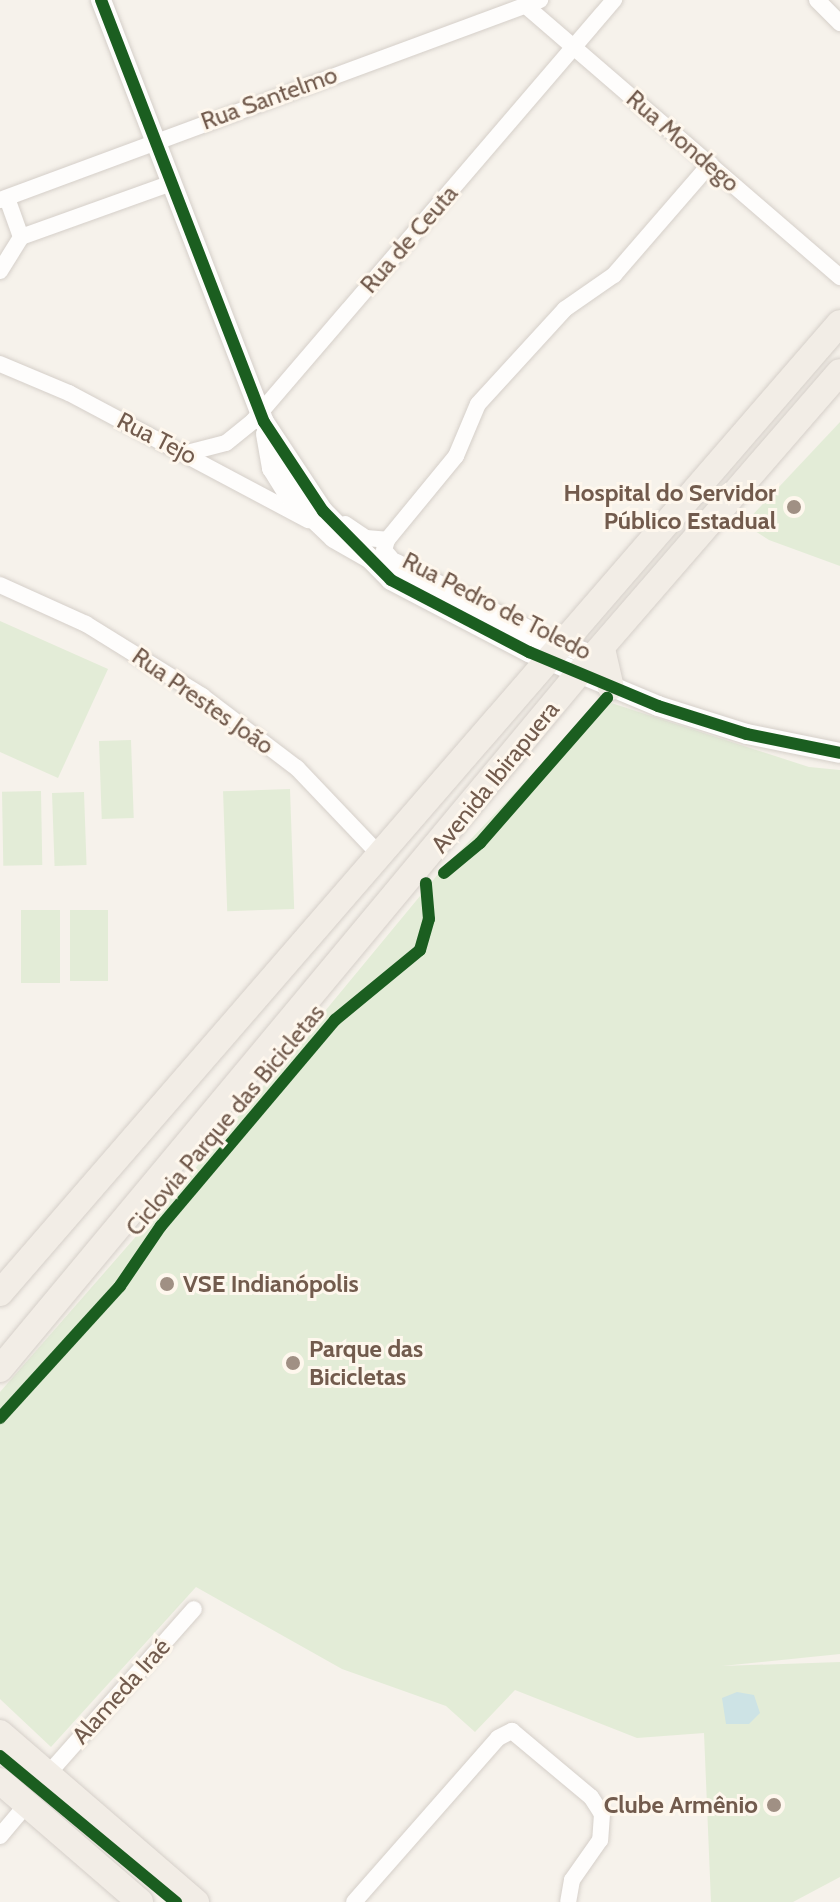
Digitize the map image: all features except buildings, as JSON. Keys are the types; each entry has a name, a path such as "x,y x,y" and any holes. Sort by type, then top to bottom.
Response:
{"main road":[{"name":"Avenida Ibirapuera","path":"0,1293 840,323"},
{"name":"Avenida Ibirapuera","path":"0,1369 592,659 840,372"},
{"path":"592,659 611,687"},
{"path":"0,1733 196,1902"},
{"path":"0,1781 140,1902"}],"street":[{"name":"Rua Pedro de Toledo","path":"101,0 169,184 262,418 272,468 316,516 371,559 391,580 555,652 592,659"},
{"name":"Rua de Ceuta","path":"187,453 226,443 262,418 614,0"},
{"path":"817,0 840,23"},
{"name":"Rua Santelmo","path":"3,199 154,140 533,3"},
{"name":"Rua Mondego","path":"533,3 574,46 840,277"},
{"path":"396,564 384,550 387,540 456,456 478,404 565,309 614,275 710,164"},
{"path":"0,271 21,237 169,184"},
{"path":"3,199 21,237"},
{"name":"Rua Tejo","path":"0,364 316,516 366,538 387,540"},
{"name":"Rua Pedro de Toledo","path":"371,559 396,564 555,652"},
{"name":"Rua Prestes João","path":"0,585 86,624 202,696 297,768 379,854"},
{"name":"Rua Pedro de Toledo","path":"611,687 747,734 840,753"},
{"name":"Alameda Iraé","path":"48,1774 194,1609"},
{"path":"354,1902 498,1738 512,1731 522,1734 591,1797 602,1814 600,1840 572,1880 568,1902"},
{"path":"0,1836 27,1804"}],"green space":[{"path":"840,422 840,566 769,540 744,524"},
{"path":"0,621 108,669 58,778 0,752"},
{"path":"602,700 809,767 840,770 840,1654 722,1666 840,1662 840,1877 793,1902 711,1902 704,1733 637,1738 515,1690 475,1732 446,1706 342,1669 196,1587 51,1747 0,1699 0,1392 188,1177 439,873"},
{"path":"131,740 134,818 102,819 99,741"},
{"path":"290,789 294,909 227,911 223,791"},
{"path":"41,791 42,865 3,866 2,792"},
{"path":"84,792 87,865 55,866 52,793"},
{"path":"21,910 60,910 60,983 21,983"},
{"path":"70,910 108,910 108,981 70,981"}],"shaded area":[{"path":"737,1692 754,1695 760,1713 749,1724 726,1724 722,1698"}],"cycle path":[{"path":"101,0 264,422 323,511 391,580 529,652 658,706 747,734 840,753"},
{"path":"444,873 480,843 607,698"},
{"name":"Ciclovia Parque das Bicicletas","path":"0,1418 120,1286 161,1226 335,1020 420,950 429,919 426,883"},
{"path":"0,1756 176,1902"}],"place":[{"name":"Hospital do Servidor Público Estadual","path":"794,507"},
{"name":"VSE Indianópolis","path":"167,1284"},
{"name":"Parque das Bicicletas","path":"293,1363"},
{"name":"Clube Armênio","path":"774,1805"}]}
